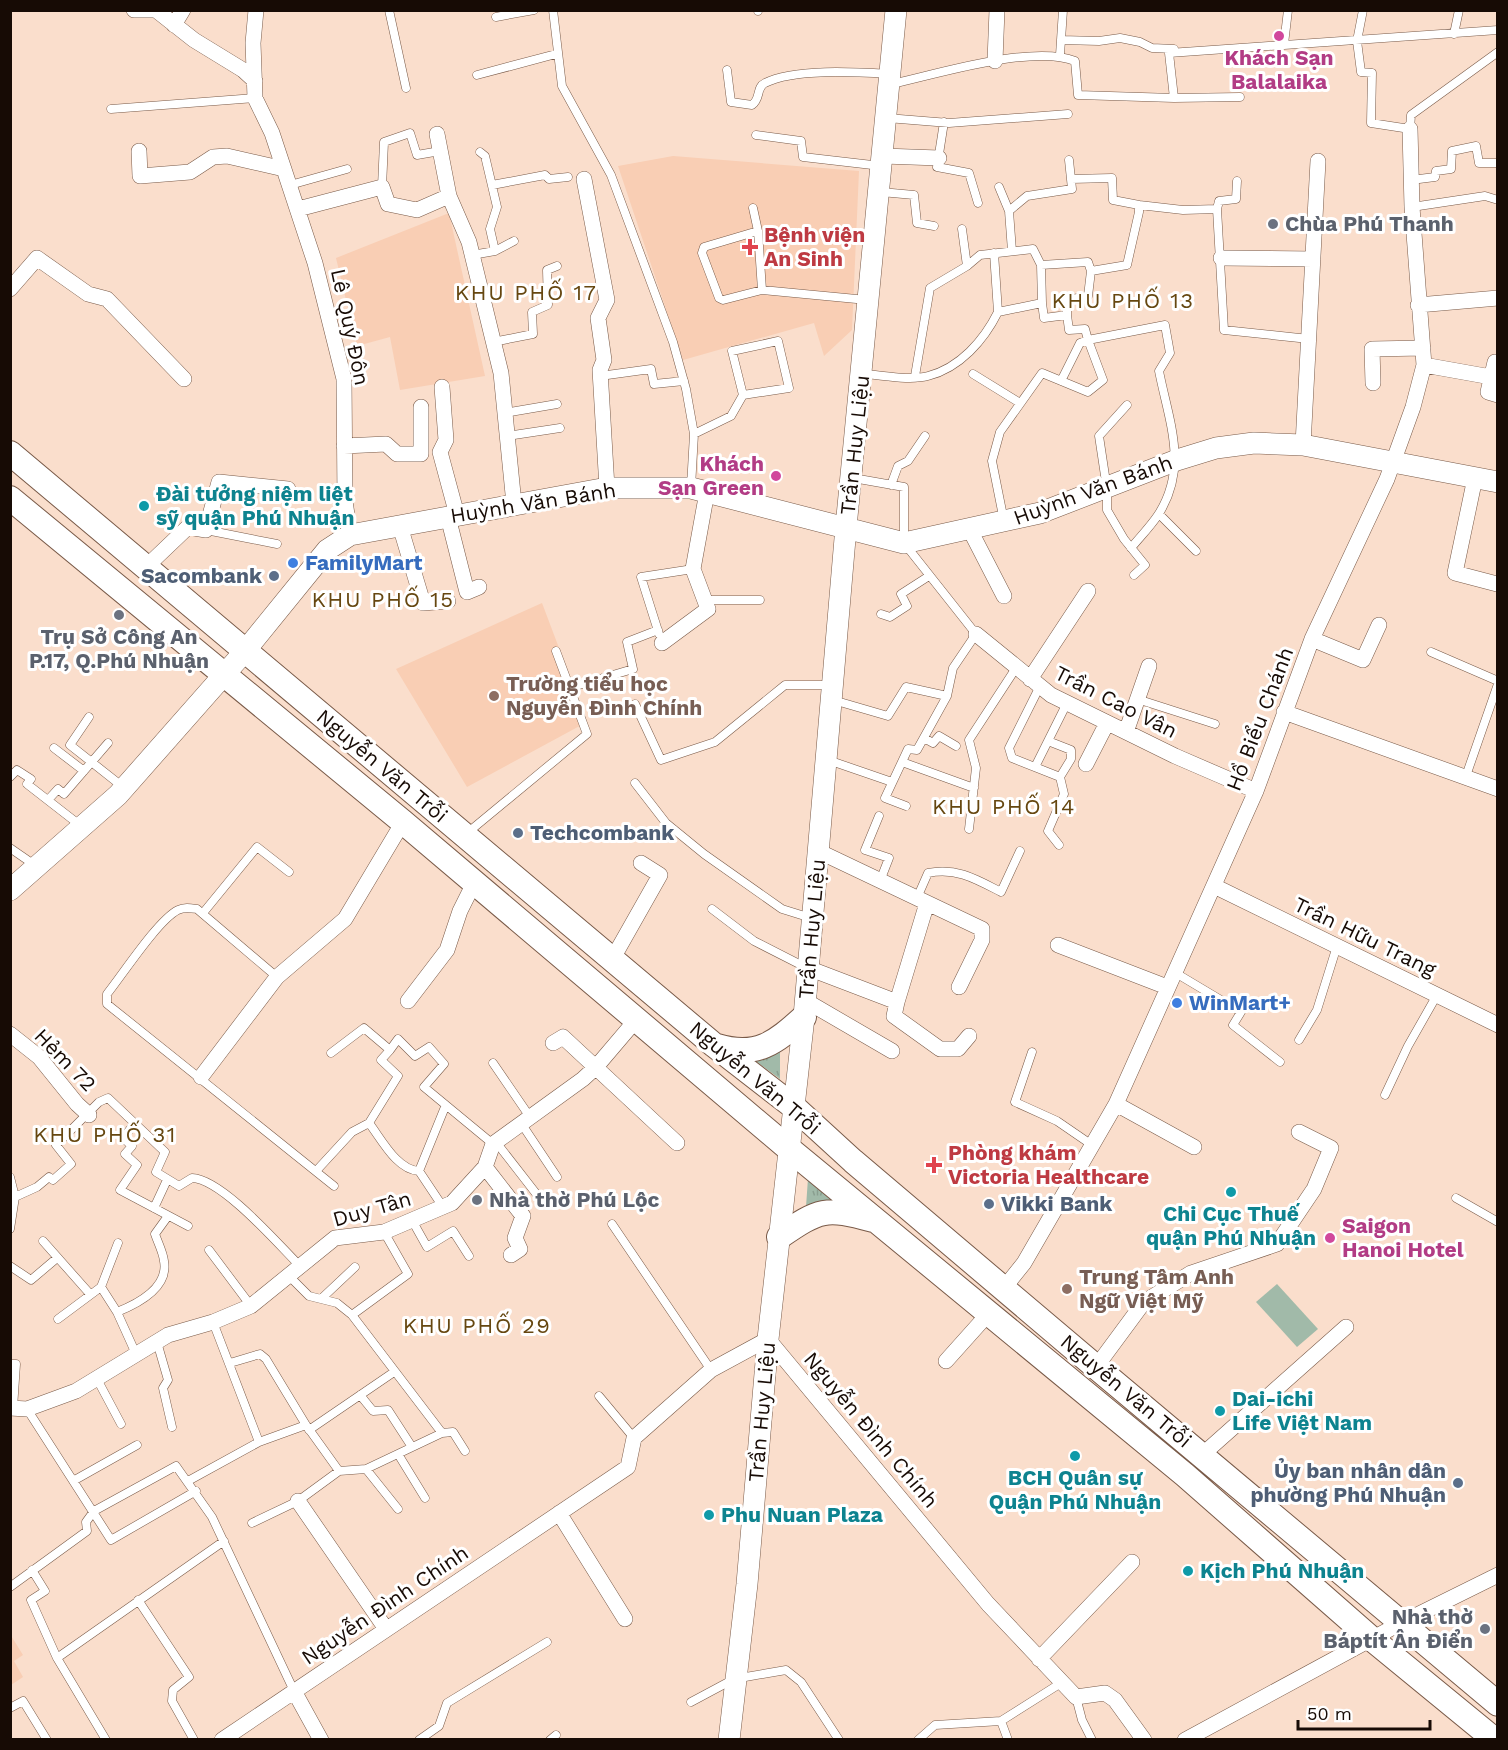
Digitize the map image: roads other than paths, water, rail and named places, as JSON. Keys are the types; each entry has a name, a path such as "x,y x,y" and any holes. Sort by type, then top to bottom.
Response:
{"main road":[{"name":"Nguyễn Văn Trỗi","path":"10,453 714,1045 794,1107 853,1161 1497,1704"},
{"name":"Nguyễn Văn Trỗi","path":"10,498 404,822 788,1148 881,1222 1185,1475 1373,1640 1495,1740"},
{"path":"714,1045 736,1052 766,1047 781,1038 805,1009"},
{"path":"779,1237 809,1217 828,1210 881,1222"},
{"path":"1185,1475 1202,1455"}],"street":[{"path":"134,10 156,10 194,40 243,70 255,81"},
{"path":"174,25 183,10"},
{"path":"255,98 253,43 256,10"},
{"name":"Trần Huy Liệu","path":"729,1740 734,1679 747,1584 768,1339 805,1009 846,527 897,10"},
{"path":"995,61 998,10"},
{"name":"Lê Quý Ðôn","path":"255,98 272,133 298,209 328,306 344,379 345,501 350,535"},
{"name":"Hồ Biểu Chánh","path":"1004,1288 1024,1263 1116,1104 1256,791 1312,639 1387,480 1391,463 1418,392 1424,365 1412,207 1410,129"},
{"path":"437,134 449,196 472,255 501,373 514,504"},
{"path":"139,151 140,176 190,172 213,157 227,156 284,169"},
{"path":"883,161 939,158"},
{"path":"1303,445 1318,161"},
{"path":"585,178 607,300 598,318 604,360 600,376 607,488"},
{"path":"298,209 382,188 388,204 417,210 449,196"},
{"path":"10,289 37,258 88,294 107,299 184,379"},
{"path":"1221,258 1313,259"},
{"path":"1418,305 1497,298"},
{"path":"1373,383 1372,349 1423,348"},
{"path":"1497,363 1495,362 1488,392 1497,395"},
{"path":"1424,365 1491,377"},
{"path":"442,387 446,440 440,452 467,591 479,587"},
{"path":"344,446 386,444 397,454 422,454 421,407"},
{"name":"Huỳnh Văn Bánh","path":"225,674 327,550 350,535 607,488 699,490 904,543 1005,522 1107,489 1177,460 1216,448 1254,443 1303,445 1497,482"},
{"path":"1475,477 1455,573 1497,584"},
{"path":"146,567 188,527 206,530 219,482 288,489"},
{"path":"660,637 708,609 693,569 699,490"},
{"path":"400,526 423,603 448,601"},
{"path":"970,530 1004,596"},
{"path":"1035,683 1088,591"},
{"path":"1312,639 1363,660 1379,625"},
{"name":"Trần Cao Vân","path":"976,634 1035,683 1067,703 1256,791"},
{"path":"1126,732 1149,666"},
{"path":"10,890 124,788 225,674"},
{"path":"1284,712 1497,789"},
{"path":"1086,764 1107,723"},
{"path":"201,1077 278,977 345,919 404,822"},
{"path":"818,851 982,929 982,940 959,987"},
{"path":"613,958 667,879 641,863"},
{"path":"408,1001 447,950 460,911 474,883"},
{"name":"Trần Hữu Trang","path":"1214,886 1497,1025"},
{"path":"922,900 894,1016 940,1049 958,1049 969,1036"},
{"path":"1058,945 1167,987"},
{"path":"808,968 897,1002"},
{"path":"805,1009 892,1051"},
{"path":"494,1143 596,1067 636,1020"},
{"name":"Hẻm 72","path":"10,1034 39,1057 77,1104 89,1115"},
{"path":"553,1043 563,1037 677,1143"},
{"path":"1116,1104 1194,1147"},
{"path":"1096,1367 1144,1302 1191,1273 1277,1244 1314,1188 1331,1148 1299,1132"},
{"name":"Duy Tân","path":"17,1408 76,1391 168,1335 213,1322 251,1306 335,1238 384,1232 413,1222 452,1203 485,1167 494,1143"},
{"path":"485,1167 523,1216 515,1238 520,1249 511,1254"},
{"path":"946,1361 989,1313"},
{"path":"1202,1455 1346,1328"},
{"path":"634,1438 711,1370 768,1339"},
{"name":"Nguyễn Đình Chính","path":"768,1339 981,1595 1076,1697"},
{"name":"Nguyễn Đình Chính","path":"222,1740 628,1467 634,1438"},
{"path":"298,1502 386,1629"},
{"path":"559,1513 626,1619"},
{"path":"1039,1659 1132,1563"},
{"path":"1185,1740 1401,1623 1497,1575"},
{"path":"294,1691 321,1740"},
{"path":"1076,1697 1105,1693 1115,1700 1144,1740"}],"lane":[{"path":"389,10 406,88"},
{"path":"496,17 534,10"},
{"path":"553,10 556,54 562,86 576,114 596,145 628,214 684,381 694,434 699,490"},
{"path":"1060,55 1063,10"},
{"path":"1284,44 1288,10"},
{"path":"1363,10 1357,40 1361,72 1372,73 1371,123 1410,129 1411,115 1497,52"},
{"path":"1454,34 1459,10"},
{"path":"1174,98 1169,53 1454,34 1482,29 1497,30"},
{"path":"1061,40 1099,41 1120,38 1140,42 1152,48 1190,52"},
{"path":"477,75 556,54"},
{"path":"727,70 731,102 752,105 757,102 763,83 776,79 844,72 891,79 995,61 1060,55 1075,61 1078,95 1174,98 1239,97"},
{"path":"111,109 255,98"},
{"path":"887,118 944,122 1068,114"},
{"path":"944,122 937,167 969,173 978,203"},
{"path":"382,188 384,142 410,133 417,155 440,151"},
{"path":"756,135 801,141 803,157 883,161"},
{"path":"1412,180 1435,177 1436,171 1451,169 1452,151 1476,146 1479,163 1497,163"},
{"path":"480,152 485,156 497,207 489,229 495,251"},
{"path":"1009,211 1027,196 1072,189 1069,160"},
{"path":"290,185 347,170"},
{"path":"492,186 544,175 549,179 568,177"},
{"path":"1071,179 1112,178 1113,200 1183,210 1218,208"},
{"path":"1237,181 1236,199 1219,201 1218,208 1224,330 1309,339"},
{"path":"999,187 1009,211 1012,251"},
{"path":"880,192 914,195 916,224 934,226"},
{"path":"1412,207 1485,196 1497,200"},
{"path":"1091,271 1127,265 1139,205"},
{"path":"753,208 758,231 762,290"},
{"path":"962,229 967,266"},
{"path":"758,231 704,247 702,253 719,298 723,300 762,290 868,300"},
{"path":"472,255 495,251 514,241"},
{"path":"915,376 930,288 967,266 980,255 1033,249 1041,265 1044,318 1067,315"},
{"path":"862,374 927,376 954,366 989,330 998,312 994,253"},
{"path":"1005,522 992,461 1000,432 1042,373 1088,392 1102,380 1085,329 1069,330 1067,315 1067,300 1088,296 1091,271 1088,262 1041,265"},
{"path":"494,342 532,334 532,312 548,305 547,270 557,266"},
{"path":"998,312 1042,303"},
{"path":"1061,381 1080,343 1166,325 1170,353 1159,371 1177,460 1174,479 1159,514 1131,548"},
{"path":"694,434 731,416 743,395 732,351 778,340 789,388 743,395"},
{"path":"600,376 651,369 654,384 684,381"},
{"path":"973,374 1020,403"},
{"path":"504,413 557,404"},
{"path":"1126,405 1099,436 1107,489 1107,510 1131,548 1145,565 1134,575"},
{"path":"507,436 560,428"},
{"path":"891,485 898,466 908,461 925,436"},
{"path":"852,477 904,488 904,543"},
{"path":"1159,514 1196,551"},
{"path":"206,530 277,544"},
{"name":"Trần Cao Vân","path":"904,543 976,634"},
{"path":"569,688 633,669 627,642 660,637 641,577 693,569"},
{"path":"881,614 890,617 907,606 901,594 929,576"},
{"path":"705,600 760,600"},
{"path":"906,806 885,798 908,748 916,750 924,738 947,696 953,668 976,634"},
{"path":"465,835 587,734 556,651"},
{"path":"1431,652 1497,682 1466,776"},
{"path":"969,829 976,768 969,740 1016,668"},
{"path":"1035,683 1009,748 1012,758 1060,777"},
{"path":"635,704 661,760 715,742 785,685 832,692 888,716 906,687 947,696"},
{"path":"1137,699 1215,724"},
{"path":"1035,767 1067,703"},
{"path":"89,717 70,745 124,788"},
{"path":"924,738 933,743 939,736 956,746"},
{"path":"1048,741 1071,750 1071,759 1060,777 1064,794 1048,831 1059,845"},
{"path":"48,800 58,789 64,794 108,743"},
{"path":"54,747 84,771"},
{"path":"826,759 892,783"},
{"path":"902,762 974,788"},
{"path":"10,777 17,770 31,779 27,784 82,827"},
{"path":"635,783 666,823 704,854 782,909 813,918"},
{"path":"879,816 865,850 889,858 880,881"},
{"path":"203,914 256,847 289,872"},
{"path":"10,848 37,867"},
{"path":"922,900 928,873 942,870 964,873 1001,892 1020,851"},
{"path":"278,977 197,909 186,908 177,910 165,920 108,994 107,1004 317,1170 334,1186"},
{"path":"712,909 754,940 808,968"},
{"path":"1299,1040 1317,1010 1337,946"},
{"path":"1174,972 1241,1012 1233,1025 1280,1062"},
{"path":"1385,1095 1408,1046 1437,995"},
{"path":"331,1053 364,1028 390,1050"},
{"path":"317,1170 352,1132 369,1123 398,1076 381,1060 398,1039 415,1056 429,1047 444,1064 424,1087 445,1107 494,1143 537,1196"},
{"path":"1032,1052 1015,1102 1058,1121 1092,1145"},
{"path":"493,1063 558,1176"},
{"path":"13,1196 37,1187 49,1177 53,1180 71,1164 56,1145 89,1115 99,1102 108,1098 165,1152 156,1172 179,1186 192,1178 207,1181 242,1208 295,1271 309,1296 337,1303 352,1315 442,1433"},
{"path":"420,1171 445,1107"},
{"path":"135,1123 123,1138 132,1146 125,1154 137,1165 120,1191 188,1226"},
{"path":"369,1123 399,1161 409,1170 420,1171"},
{"path":"420,1171 443,1207"},
{"path":"10,1177 13,1196 10,1229"},
{"path":"154,1208 167,1180"},
{"path":"1456,1198 1497,1222"},
{"path":"117,1312 141,1302 160,1281 165,1263 156,1234 168,1216"},
{"path":"413,1222 427,1247 453,1232 469,1256"},
{"path":"612,1224 711,1370"},
{"path":"352,1315 408,1274 384,1232"},
{"path":"43,1241 90,1294"},
{"path":"58,1319 101,1287 118,1243"},
{"path":"209,1250 251,1306"},
{"path":"10,1266 32,1280 57,1258"},
{"path":"321,1299 356,1267"},
{"path":"101,1287 117,1312 136,1354"},
{"path":"213,1322 259,1442"},
{"path":"157,1342 168,1380 163,1388 172,1427"},
{"path":"230,1364 261,1354 307,1428 339,1471"},
{"path":"10,1364 16,1364 17,1408 73,1481 111,1540 196,1491"},
{"path":"188,1480 259,1442 307,1428 394,1372"},
{"path":"97,1379 121,1424"},
{"path":"360,1395 373,1412 388,1410 412,1447"},
{"path":"598,1396 634,1438"},
{"path":"252,1523 298,1502 339,1471 366,1469 442,1433 453,1432 465,1450"},
{"path":"73,1481 137,1445"},
{"path":"398,1454 425,1498"},
{"path":"10,1587 87,1531 86,1522 94,1511 176,1466 196,1491 224,1541 294,1691"},
{"path":"366,1469 398,1509"},
{"path":"57,1658 224,1541"},
{"path":"32,1570 45,1591 31,1600 57,1658 106,1740"},
{"path":"138,1600 189,1677 173,1690 172,1701 194,1740"},
{"path":"419,1740 439,1726 447,1703 548,1642"},
{"path":"691,1702 734,1679 786,1670 801,1682 839,1740"},
{"path":"918,1740 935,1725 1001,1721 1061,1683"},
{"path":"1076,1697 1082,1720 1092,1740"},
{"path":"10,1708 23,1701 46,1740"},
{"path":"1001,1721 1008,1740"}],"place":[{"name":"Khách Sạn Balalaika","path":"1279,36"},
{"name":"Chùa Phú Thanh","path":"1273,224"},
{"name":"Bệnh viện An Sinh","path":"750,247"},
{"name":"Khách Sạn Green","path":"776,476"},
{"name":"Đài tưởng niệm liệt sỹ quận Phú Nhuận","path":"144,506"},
{"name":"FamilyMart","path":"293,563"},
{"name":"Sacombank","path":"274,576"},
{"name":"Trụ Sở Công An P.17, Q.Phú Nhuận","path":"119,615"},
{"name":"Trường tiểu học Nguyễn Đình Chính","path":"494,696"},
{"name":"Techcombank","path":"518,833"},
{"name":"WinMart+","path":"1177,1003"},
{"name":"Phòng khám Victoria Healthcare","path":"934,1165"},
{"name":"Chi Cục Thuế quận Phú Nhuận","path":"1231,1192"},
{"name":"Nhà thờ Phú Lộc","path":"477,1200"},
{"name":"Vikki Bank","path":"989,1204"},
{"name":"Saigon Hanoi Hotel","path":"1330,1238"},
{"name":"Trung Tâm Anh Ngữ Việt Mỹ","path":"1067,1289"},
{"name":"Dai-ichi Life Việt Nam","path":"1220,1411"},
{"name":"BCH Quân sự Quận Phú Nhuận","path":"1075,1456"},
{"name":"Ủy ban nhân dân phường Phú Nhuận","path":"1458,1483"},
{"name":"Phu Nuan Plaza","path":"709,1515"},
{"name":"Kịch Phú Nhuận","path":"1188,1571"},
{"name":"Nhà thờ Báptít Ân Điển","path":"1485,1629"}],"district":[{"name":"KHU PHỐ 17","path":"526,292"},
{"name":"KHU PHỐ 13","path":"1123,300"},
{"name":"KHU PHỐ 15","path":"383,599"},
{"name":"KHU PHỐ 14","path":"1004,806"},
{"name":"KHU PHỐ 31","path":"105,1134"},
{"name":"KHU PHỐ 29","path":"477,1325"}]}
